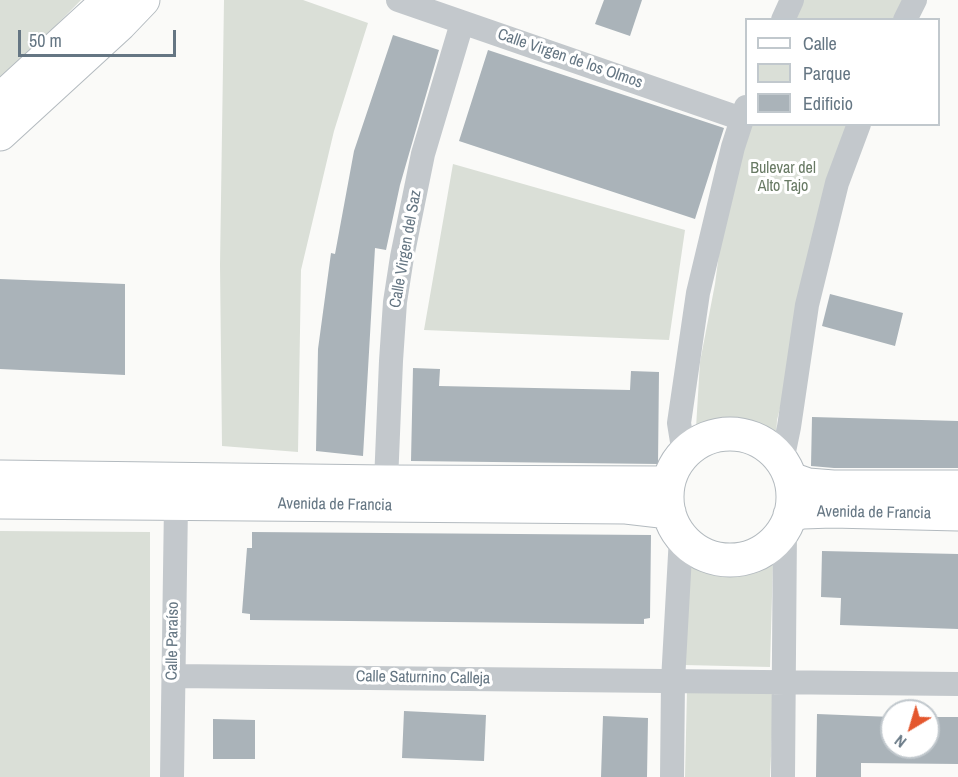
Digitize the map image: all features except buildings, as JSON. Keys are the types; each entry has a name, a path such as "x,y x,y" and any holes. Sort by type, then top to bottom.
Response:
{"main road":[{"path":"0,100 109,0"},
{"path":"0,134 143,0"},
{"path":"727,434 743,435 758,440 786,470 793,504 788,522 767,548 749,557 729,560 703,553 673,511 674,467 695,444 711,437 727,434"},
{"name":"Avenida de Francia","path":"786,470 808,485 958,487"},
{"name":"Avenida de Francia","path":"0,477 386,482 673,511"},
{"name":"Avenida de Francia","path":"0,502 626,507 673,511"},
{"name":"Avenida de Francia","path":"788,522 803,512 958,514"}],"street":[{"name":"Calle Virgen de los Olmos","path":"398,0 744,113"},
{"path":"784,18 792,0"},
{"path":"906,18 915,0"},
{"name":"Calle Virgen del Saz","path":"386,482 395,302 402,257 423,154 462,22"},
{"path":"684,454 679,423 698,293 733,147 744,113"},
{"path":"786,470 789,427 807,305 837,183 858,126"},
{"name":"Calle Paraíso","path":"172,777 176,504"},
{"path":"672,777 673,511"},
{"path":"783,777 788,522"},
{"name":"Calle Saturnino Calleja","path":"173,676 958,684"}],"green space":[{"path":"0,0 81,0 30,52 0,78"},
{"path":"224,0 303,0 368,23 334,131 301,270 298,452 222,446 220,265"},
{"path":"795,0 917,0 908,18 788,18"},
{"name":"Bulevar del Alto Tajo","path":"745,126 862,126 837,183 777,420 776,437 773,437 770,450 695,444 700,362 715,284 733,147"},
{"path":"453,164 685,230 669,340 424,330"},
{"path":"0,531 150,532 150,777 0,777"},
{"path":"689,558 721,576 753,574 773,561 770,667 684,665"},
{"path":"687,690 774,693 770,777 685,777"}]}
